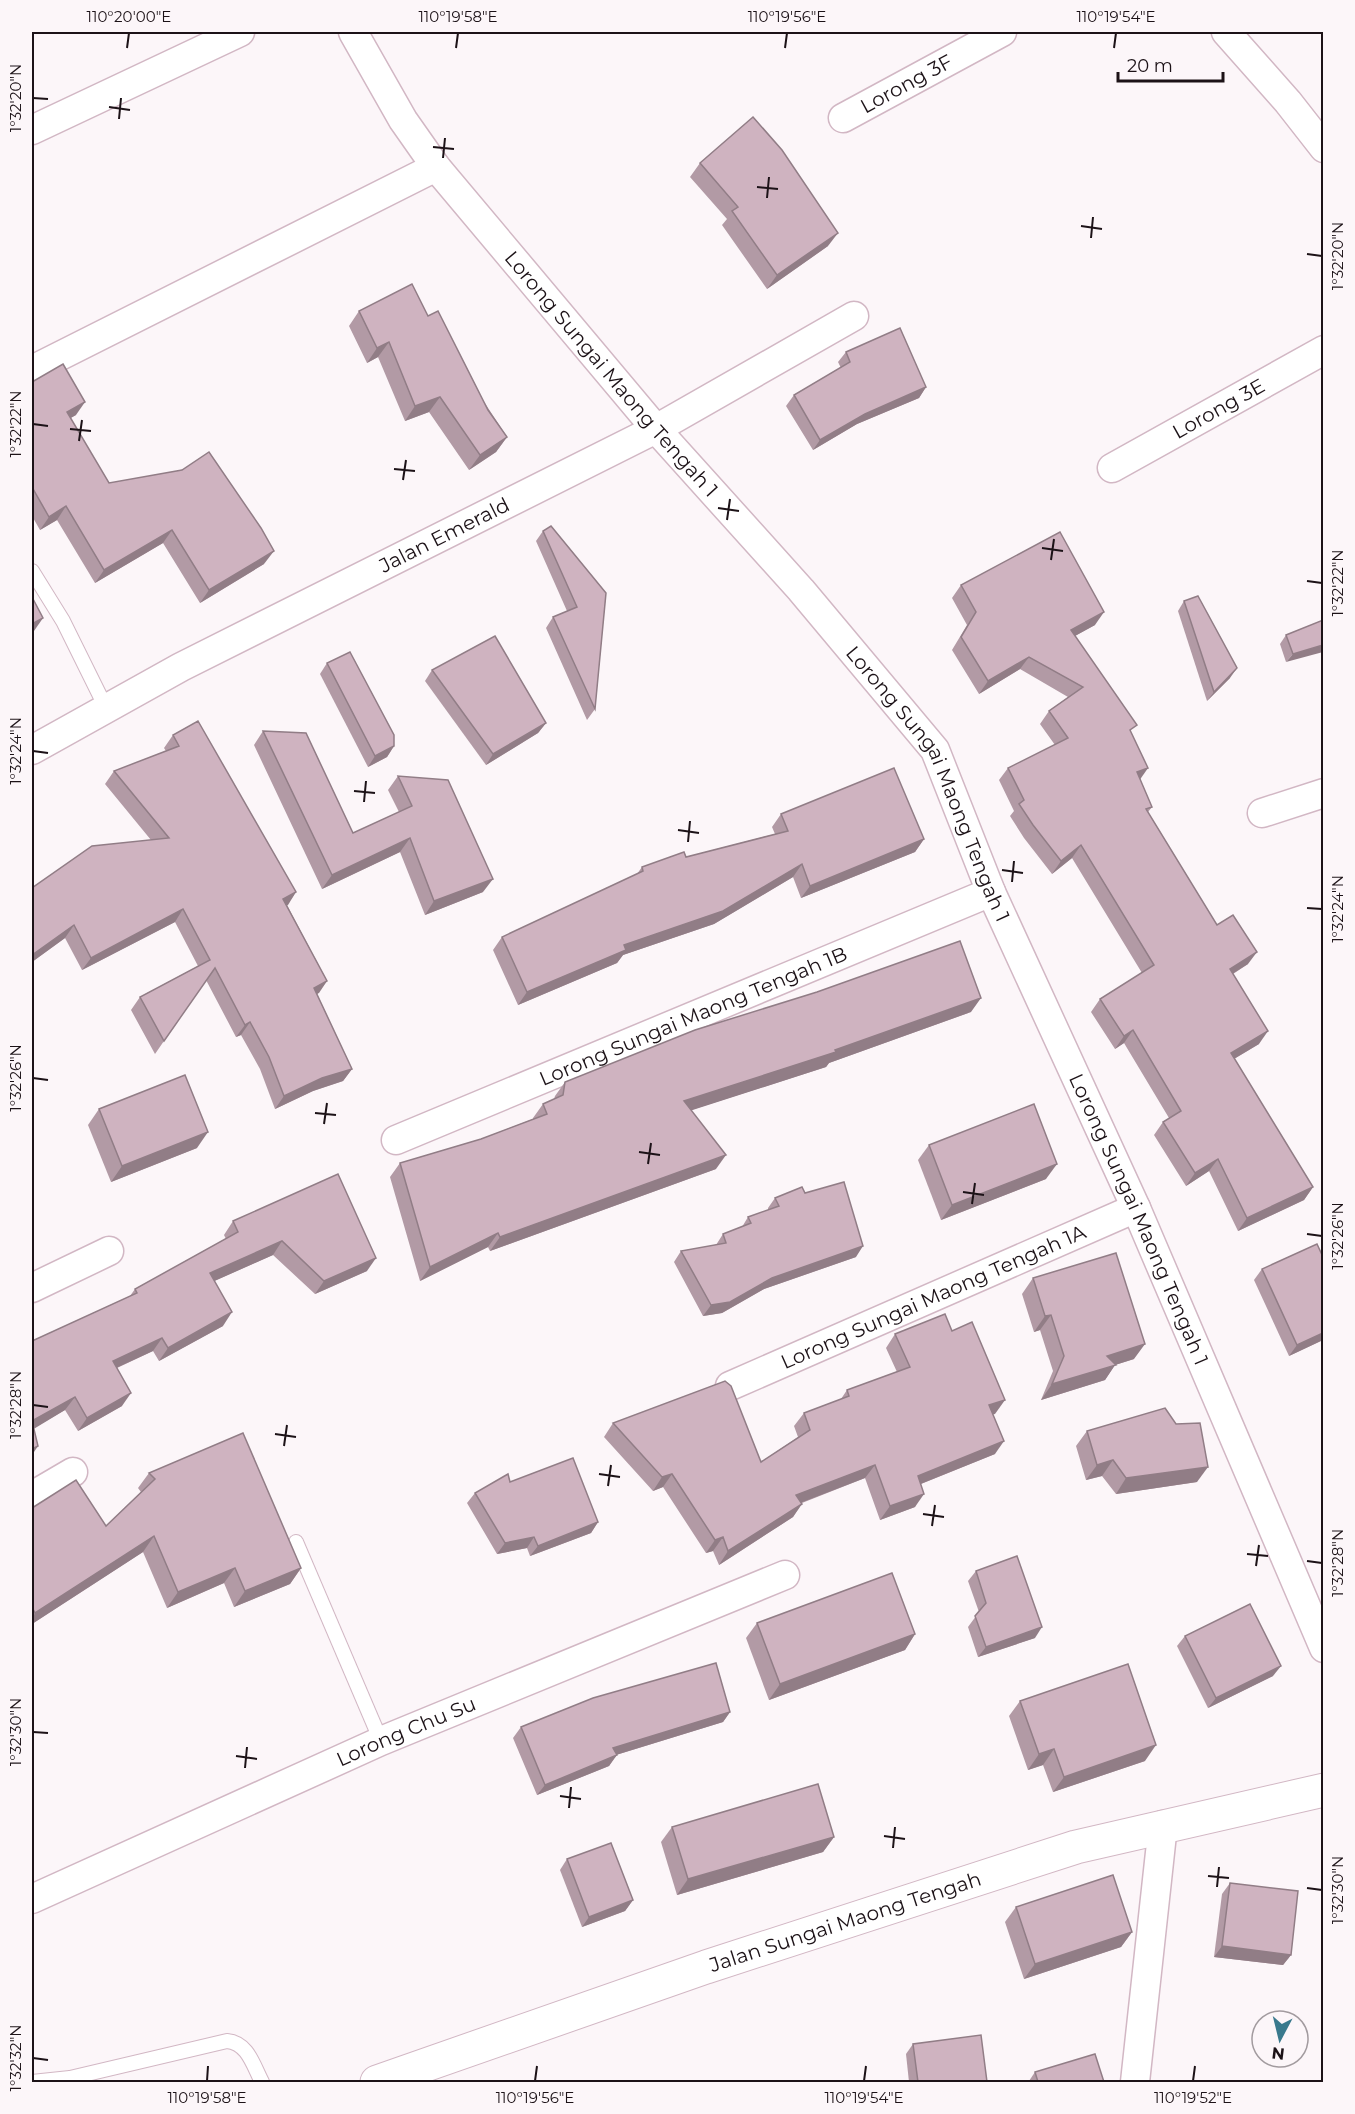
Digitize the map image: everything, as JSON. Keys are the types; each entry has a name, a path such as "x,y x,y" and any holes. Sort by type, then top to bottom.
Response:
{"street":[{"path":"32,130 240,32"},
{"name":"Lorong Sungai Maong Tengah 1","path":"353,32 403,120 436,167 656,429 801,590 934,750 991,892 1136,1208 1323,1648"},
{"name":"Lorong 3F","path":"843,118 1002,32"},
{"path":"1226,32 1288,102 1323,148"},
{"path":"32,370 436,167"},
{"name":"Jalan Emerald","path":"32,750 181,667 656,429 854,315"},
{"name":"Lorong 3E","path":"1112,468 1323,350"},
{"path":"1262,813 1323,793"},
{"name":"Lorong Sungai Maong Tengah 1B","path":"396,1140 991,892"},
{"name":"Lorong Sungai Maong Tengah 1A","path":"730,1386 1136,1208"},
{"path":"32,1288 109,1251"},
{"path":"32,1496 73,1472"},
{"name":"Lorong Chu Su","path":"32,1899 381,1741 785,1575"},
{"name":"Jalan Sungai Maong Tengah","path":"376,2082 706,1967 1076,1847 1163,1825 1323,1790"},
{"path":"1135,2082 1163,1825"}],"lane":[{"path":"32,571 63,621 107,710"},
{"path":"296,1542 381,1741"},
{"path":"32,2082 70,2078 227,2041 237,2042 244,2047 262,2082"}],"building":[{"path":"753,117 782,150 838,233 777,275 732,211 738,207 700,163"},
{"path":"412,284 428,316 438,311 488,410 507,437 480,455 440,397 415,406 389,342 377,348 359,311"},
{"path":"900,328 926,387 865,414 820,440 794,395 850,362 846,352"},
{"path":"63,364 85,402 67,412 109,483 182,470 209,452 274,551 209,590 172,530 104,570 66,506 49,517 32,487 32,382"},
{"path":"551,526 606,593 595,709 553,617 577,607 543,531"},
{"path":"1060,532 1104,612 1071,630 1137,725 1130,730 1148,768 1137,772 1152,807 1146,809 1217,925 1233,915 1257,952 1230,969 1268,1031 1231,1053 1313,1187 1247,1218 1218,1159 1195,1173 1163,1122 1181,1111 1133,1030 1124,1036 1100,999 1154,965 1081,845 1061,861 1019,804 1024,800 1008,768 1068,738 1049,711 1083,687 1029,657 988,681 961,637 976,612 961,585"},
{"path":"1198,596 1237,668 1214,692 1184,601"},
{"path":"32,597 43,618 32,624"},
{"path":"1323,620 1323,645 1293,654 1286,635"},
{"path":"495,636 546,723 493,754 432,670"},
{"path":"350,652 394,735 394,746 375,756 327,663"},
{"path":"198,721 296,892 283,899 327,981 314,988 352,1069 322,1078 284,1096 269,1057 250,1022 245,1025 215,968 164,1041 140,997 210,960 183,909 91,958 74,925 32,955 32,888 92,846 169,838 114,771 179,746 173,735"},
{"path":"263,731 306,733 353,833 412,806 398,776 448,780 493,879 434,901 410,838 332,875"},
{"path":"894,768 924,839 810,886 802,864 723,911 624,945 626,950 527,992 502,937 643,871 642,867 684,852 686,857 788,831 781,814"},
{"path":"960,941 981,998 835,1050 836,1052 684,1101 726,1155 500,1237 498,1233 430,1267 400,1163 481,1139 547,1114 543,1104 563,1095 565,1082 695,1030 817,992"},
{"path":"185,1075 208,1132 122,1166 99,1109"},
{"path":"1034,1104 1057,1164 952,1205 929,1145"},
{"path":"338,1174 376,1258 324,1281 282,1241 210,1273 232,1312 168,1348 162,1338 113,1361 131,1393 87,1418 75,1397 32,1421 32,1341 137,1293 135,1289 238,1232 233,1221"},
{"path":"844,1182 863,1246 772,1278 730,1302 711,1305 681,1251 726,1243 723,1234 751,1223 748,1217 779,1206 775,1198 802,1187 805,1193"},
{"path":"1317,1244 1323,1257 1323,1333 1297,1345 1262,1269"},
{"path":"1116,1253 1145,1344 1107,1356 1116,1365 1052,1384 1064,1356 1051,1315 1045,1316 1033,1278"},
{"path":"945,1314 952,1331 972,1322 1005,1400 989,1405 1004,1441 918,1476 924,1494 890,1506 875,1465 796,1495 802,1504 728,1551 723,1537 715,1540 672,1474 662,1477 613,1423 725,1381 731,1386 761,1462 810,1430 804,1413 849,1396 847,1390 910,1367 895,1334"},
{"path":"1165,1408 1176,1424 1200,1423 1208,1467 1126,1478 1113,1460 1097,1465 1087,1431"},
{"path":"32,1421 38,1446 32,1449"},
{"path":"243,1433 301,1568 245,1591 235,1568 178,1592 154,1536 35,1613 32,1607 32,1508 76,1480 106,1526 155,1479 149,1473"},
{"path":"573,1458 598,1522 538,1546 534,1537 505,1543 475,1493 508,1474 510,1482"},
{"path":"1017,1556 1042,1627 986,1647 975,1616 986,1603 976,1571"},
{"path":"892,1573 915,1634 780,1684 757,1623"},
{"path":"1250,1604 1281,1666 1216,1698 1185,1636"},
{"path":"716,1663 730,1712 613,1748 617,1755 545,1785 521,1727 593,1698"},
{"path":"1128,1664 1156,1745 1064,1777 1054,1749 1039,1754 1020,1701"},
{"path":"818,1784 834,1837 688,1879 672,1827"},
{"path":"611,1843 633,1900 589,1917 567,1859"},
{"path":"1113,1875 1132,1932 1035,1964 1016,1907"},
{"path":"1230,1883 1298,1891 1291,1955 1222,1946"},
{"path":"981,2035 987,2082 918,2082 913,2044"},
{"path":"1095,2054 1104,2082 1038,2082 1035,2072"}]}
